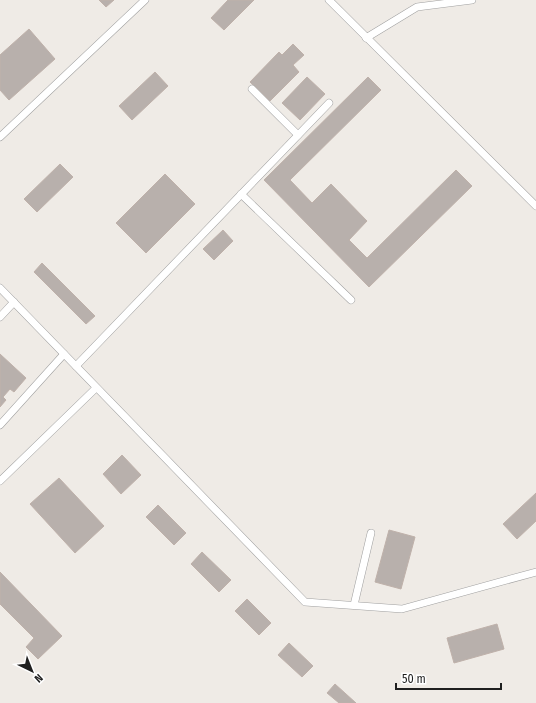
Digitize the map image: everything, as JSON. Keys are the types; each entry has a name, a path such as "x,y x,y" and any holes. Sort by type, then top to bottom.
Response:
{"lane":[{"path":"0,137 146,0"},
{"path":"329,0 536,206"},
{"path":"366,38 417,7 472,0"},
{"path":"252,89 298,135"},
{"path":"76,366 329,103"},
{"path":"241,194 351,300"},
{"path":"0,288 305,602 402,608 536,572"},
{"path":"0,317 14,302"},
{"path":"0,425 64,354"},
{"path":"0,481 96,388"},
{"path":"354,605 371,533"}],"building":[{"path":"99,0 114,0 106,7"},
{"path":"228,0 254,0 224,30 211,18"},
{"path":"29,29 55,59 9,100 0,90 0,55"},
{"path":"293,44 304,55 293,65 299,72 270,101 250,82 279,52 282,55"},
{"path":"155,72 168,86 132,120 119,106"},
{"path":"307,77 325,94 300,120 282,103"},
{"path":"368,77 381,90 290,180 312,203 331,184 367,221 349,240 367,258 456,170 472,186 369,287 264,180"},
{"path":"60,164 73,177 37,212 24,199"},
{"path":"165,174 195,204 146,253 116,223"},
{"path":"223,230 233,241 214,260 203,249"},
{"path":"42,263 95,316 86,324 34,272"},
{"path":"0,354 26,378 14,392 10,389 3,397 6,400 0,407"},
{"path":"122,455 141,475 121,494 103,474"},
{"path":"59,478 104,526 75,553 30,504"},
{"path":"536,493 536,521 517,539 503,524"},
{"path":"158,505 186,533 174,545 146,517"},
{"path":"389,530 415,537 401,589 375,582"},
{"path":"202,552 231,580 219,592 191,564"},
{"path":"0,572 62,636 38,659 26,647 34,638 0,604"},
{"path":"247,599 271,623 259,635 235,611"},
{"path":"497,624 504,649 454,663 447,638"},
{"path":"289,643 313,666 302,677 278,655"},
{"path":"335,684 356,703 339,703 327,693"}]}
